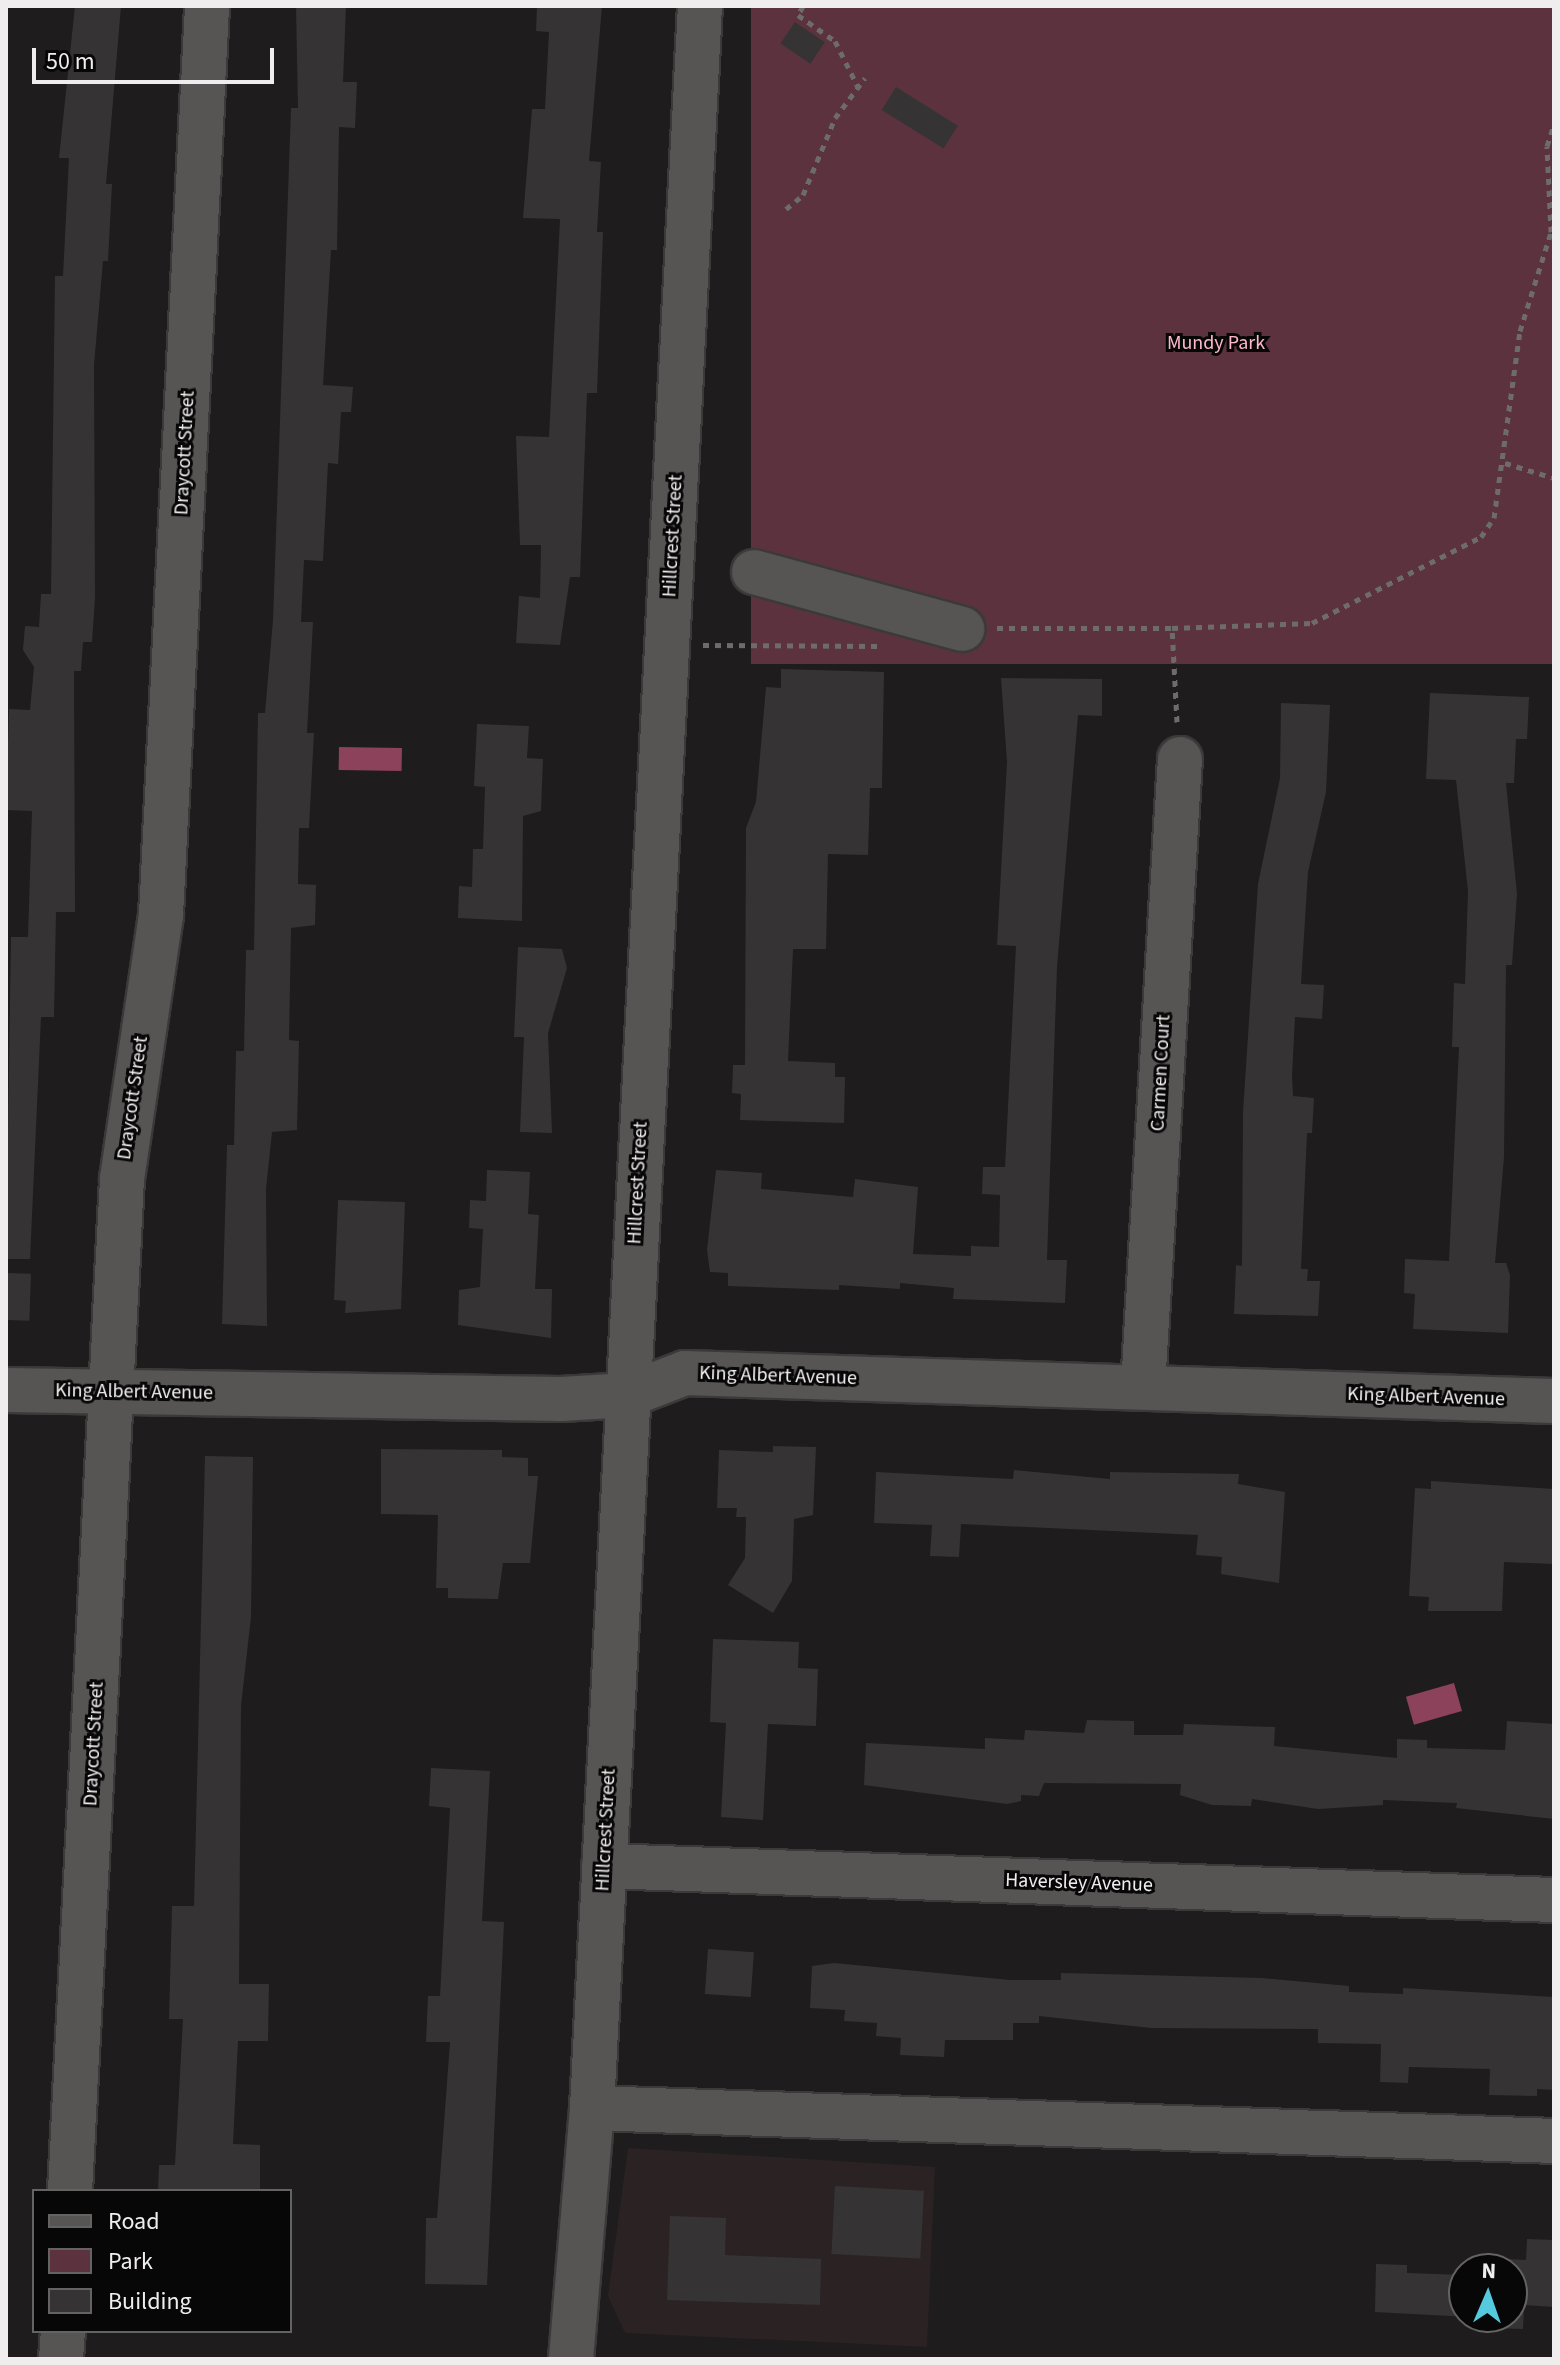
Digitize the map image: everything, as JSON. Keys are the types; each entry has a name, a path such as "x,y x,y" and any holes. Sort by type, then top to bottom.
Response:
{"street":[{"name":"Draycott Street","path":"70,2189 125,1150 163,886 207,6"},
{"name":"Hillcrest Street","path":"571,2359 592,2108 700,6"},
{"path":"754,572 962,629"},
{"name":"Carmen Court","path":"1143,1387 1180,759"},
{"name":"King Albert Avenue","path":"6,1390 628,1395 685,1373 1554,1401"},
{"name":"Haversley Avenue","path":"604,1866 1554,1900"},
{"path":"592,2108 1554,2141"},
{"path":"61,2359 63,2333"}],"path":[{"path":"803,6 798,15 835,41 858,88"},
{"path":"786,209 803,195 835,118 865,78"},
{"path":"1180,759 1172,628 1298,625 1325,618 1481,537 1494,518 1505,463 1520,331 1551,232 1547,146 1554,124"},
{"path":"1505,463 1554,478"}],"shaded area":[{"path":"339,747 402,748 402,771 339,770"},
{"path":"1454,1683 1462,1711 1414,1725 1406,1697"},
{"path":"628,2148 935,2167 927,2347 625,2333 608,2296"}],"green space":[{"name":"Mundy Park","path":"751,6 1554,6 1554,664 751,664"}],"building":[{"path":"75,6 121,6 106,184 112,184 108,261 103,261 94,365 95,598 92,642 83,642 81,671 74,671 75,912 56,912 54,1017 41,1017 30,1259 6,1259 11,937 28,937 32,811 6,810 9,709 30,710 34,667 23,650 25,626 39,627 41,594 51,594 55,276 63,276 69,158 59,158"},
{"path":"296,6 346,6 343,82 357,82 355,128 339,127 337,250 331,250 323,385 353,387 351,412 341,412 338,464 328,463 323,561 304,560 301,622 313,622 307,733 314,733 309,828 299,828 298,884 316,885 315,925 291,928 289,1040 299,1041 297,1130 272,1132 266,1189 267,1326 222,1324 227,1145 234,1145 236,1051 244,1051 246,950 254,950 258,713 265,713 273,620 291,108 298,108"},
{"path":"537,6 602,6 589,161 601,162 597,232 603,232 597,393 587,393 580,577 570,577 560,645 516,643 519,596 540,598 541,545 520,545 516,436 549,437 560,219 523,218 532,109 545,109 549,32 536,31"},
{"path":"795,22 825,42 810,64 780,44"},
{"path":"896,87 958,126 944,149 882,110"},
{"path":"781,669 884,672 882,788 870,788 868,855 828,854 826,949 793,949 788,1061 835,1063 835,1077 845,1077 844,1123 740,1120 741,1094 732,1093 733,1065 745,1065 746,828 756,802 766,687 781,688"},
{"path":"1001,678 1102,679 1102,716 1078,715 1057,967 1047,1260 1067,1260 1065,1303 953,1299 954,1288 900,1283 900,1289 839,1285 839,1290 728,1286 728,1273 710,1272 707,1250 716,1170 762,1173 761,1189 853,1197 855,1179 918,1187 913,1254 971,1256 971,1246 999,1247 1000,1195 982,1194 983,1167 1005,1167 1016,946 997,945 1007,762"},
{"path":"1430,693 1529,697 1527,739 1516,739 1514,783 1506,783 1517,894 1512,965 1506,965 1504,1157 1495,1263 1506,1263 1510,1275 1508,1333 1413,1329 1415,1294 1404,1293 1405,1259 1449,1261 1459,1047 1452,1047 1454,983 1465,984 1468,891 1456,780 1426,779"},
{"path":"1281,703 1330,705 1326,792 1308,872 1301,984 1324,985 1322,1019 1295,1017 1292,1076 1293,1096 1314,1098 1312,1133 1307,1133 1301,1269 1308,1269 1307,1281 1320,1281 1318,1316 1234,1314 1236,1265 1242,1266 1243,1112 1258,884 1280,778"},
{"path":"477,724 529,726 527,758 543,759 541,811 523,816 522,921 458,918 459,886 472,887 473,849 483,849 485,787 474,786"},
{"path":"518,947 562,949 567,968 548,1033 552,1133 520,1132 524,1037 514,1037"},
{"path":"487,1170 530,1172 528,1214 539,1215 535,1289 552,1289 551,1338 458,1325 459,1290 480,1287 483,1229 469,1228 470,1200 486,1201"},
{"path":"338,1200 405,1202 401,1309 345,1313 346,1301 334,1300"},
{"path":"6,1273 31,1274 29,1321 6,1320"},
{"path":"773,1446 816,1447 813,1515 794,1519 792,1581 773,1613 728,1585 745,1558 746,1517 736,1517 737,1508 717,1508 719,1450 773,1452"},
{"path":"381,1449 502,1450 502,1457 528,1458 528,1476 538,1476 530,1563 503,1563 498,1599 448,1598 448,1588 436,1588 438,1515 381,1514"},
{"path":"205,1456 253,1457 251,1617 241,1706 239,1984 269,1984 268,2041 238,2041 233,2144 260,2145 260,2189 158,2189 159,2165 175,2165 183,2019 169,2019 172,1906 194,1906"},
{"path":"1014,1470 1110,1479 1110,1472 1239,1474 1238,1484 1285,1492 1279,1583 1221,1574 1222,1557 1196,1555 1198,1535 961,1524 959,1557 930,1556 932,1525 874,1523 876,1472 1013,1479"},
{"path":"1431,1481 1554,1489 1554,1564 1504,1562 1502,1611 1428,1611 1429,1597 1409,1596 1415,1488 1431,1489"},
{"path":"713,1639 799,1642 798,1668 818,1669 816,1726 768,1724 763,1820 721,1817 726,1723 710,1722"},
{"path":"1087,1720 1134,1721 1134,1735 1183,1735 1184,1724 1275,1727 1274,1746 1397,1758 1397,1739 1427,1740 1427,1748 1505,1750 1507,1721 1554,1724 1554,1819 1456,1808 1457,1803 1383,1800 1383,1805 1318,1809 1252,1799 1251,1806 1212,1805 1180,1795 1181,1784 1044,1783 1039,1796 1021,1795 1021,1801 1007,1804 864,1785 866,1743 985,1749 985,1738 1024,1740 1025,1730 1084,1733"},
{"path":"431,1768 490,1771 482,1921 504,1922 487,2285 425,2284 426,2218 437,2218 450,2042 426,2042 428,1996 440,1996 450,1808 429,1806"},
{"path":"708,1949 754,1952 751,1997 705,1994"},
{"path":"834,1963 1010,1980 1061,1980 1061,1973 1262,1978 1349,1986 1349,1992 1403,1994 1403,1988 1554,1997 1554,2090 1537,2089 1537,2096 1489,2095 1490,2069 1409,2067 1408,2083 1380,2082 1381,2044 1318,2043 1318,2029 1151,2028 1039,2016 1039,2023 1013,2023 1013,2040 945,2040 944,2057 900,2055 901,2038 876,2036 877,2023 844,2021 845,2010 810,2008 812,1966"},
{"path":"835,2186 924,2191 920,2259 831,2254"},
{"path":"670,2216 726,2218 725,2255 821,2259 820,2305 667,2300"},
{"path":"1527,2239 1554,2240 1554,2307 1528,2305"},
{"path":"1376,2264 1407,2265 1407,2273 1448,2274 1448,2316 1375,2312"}]}
